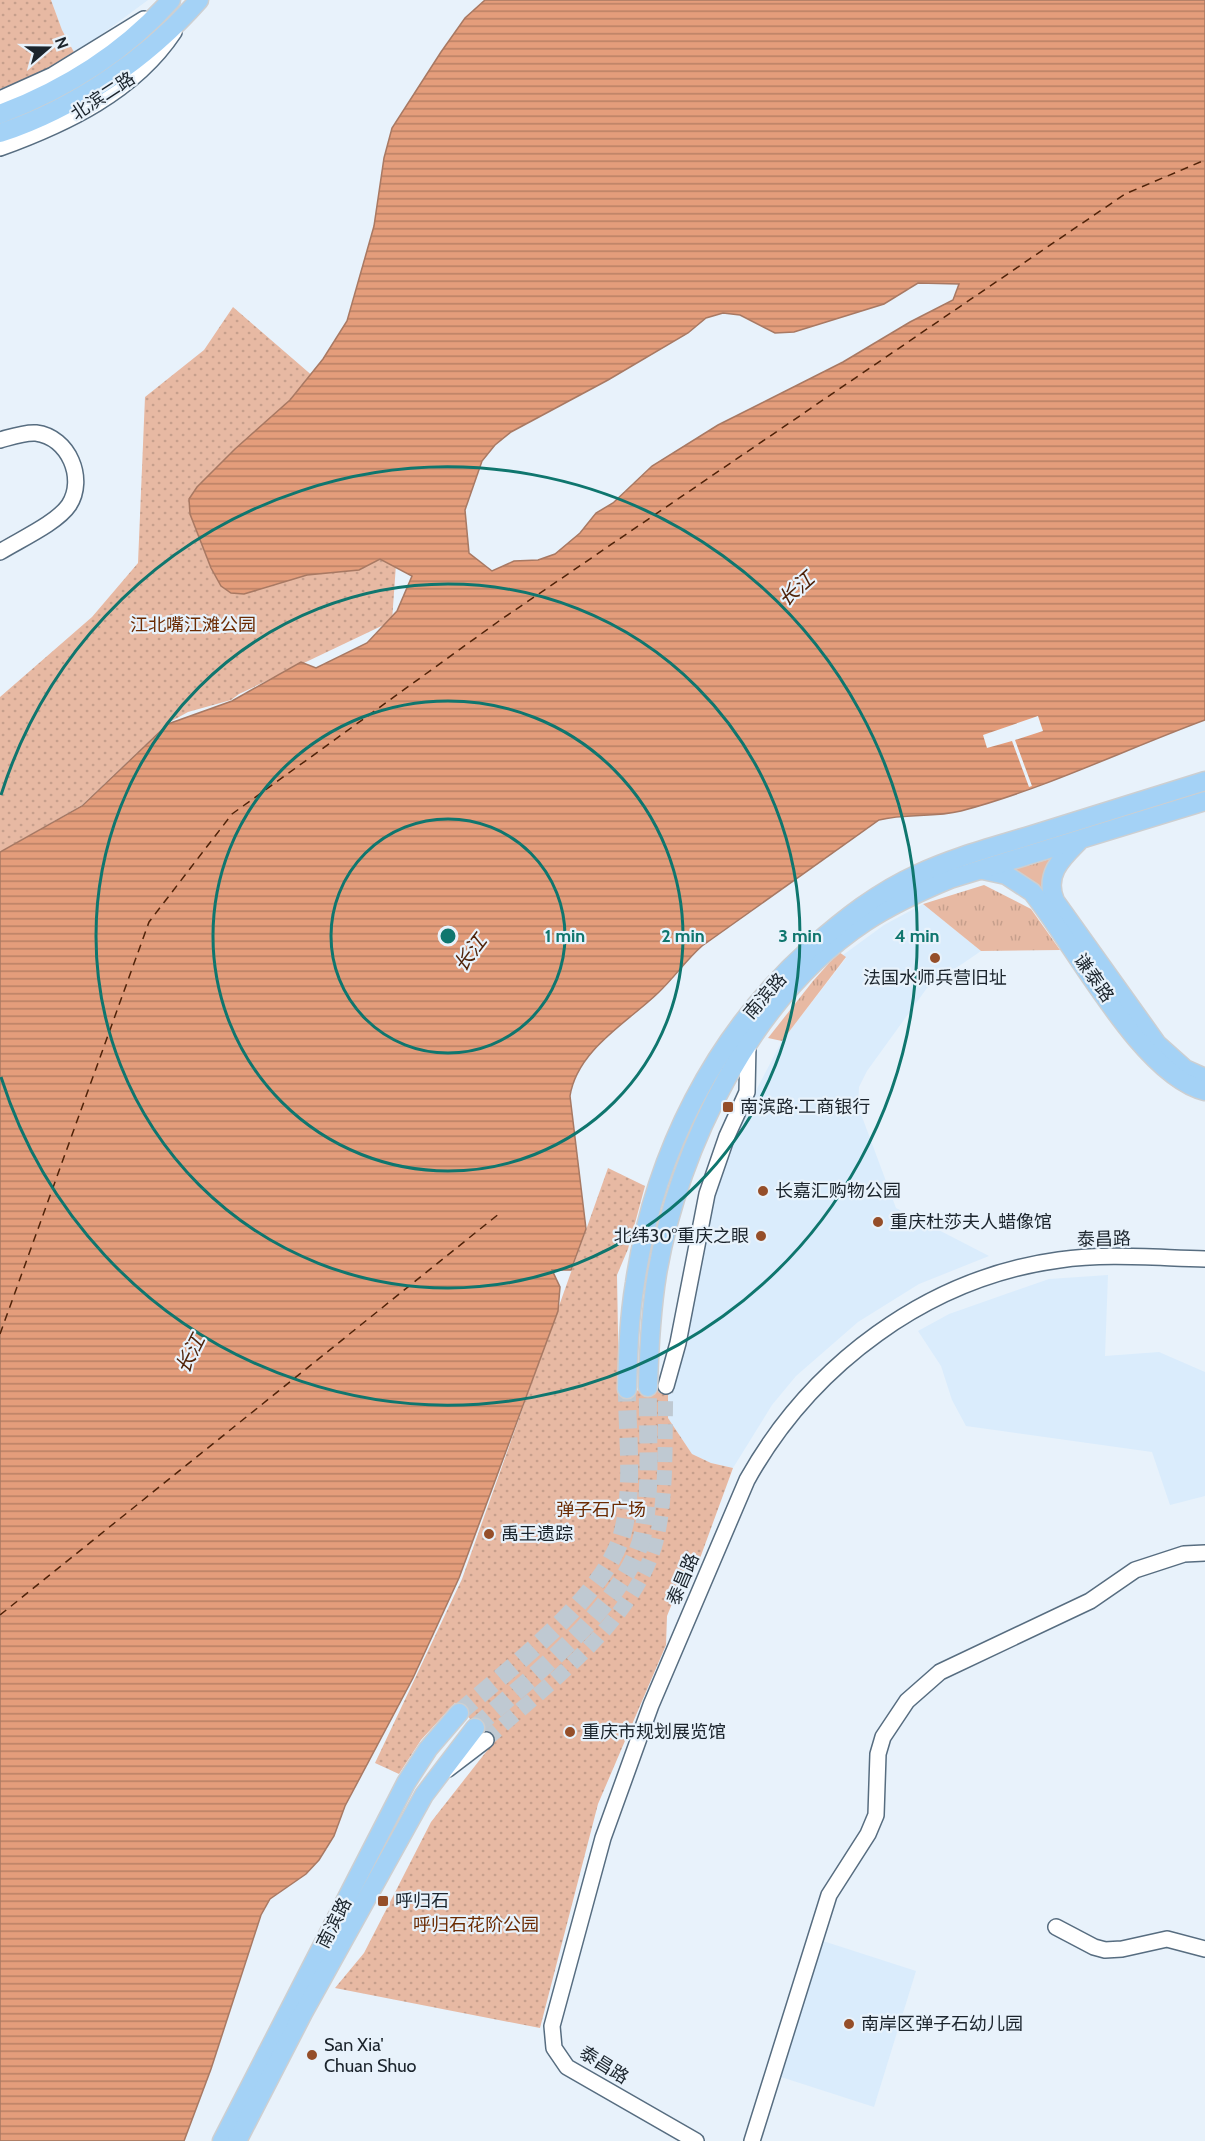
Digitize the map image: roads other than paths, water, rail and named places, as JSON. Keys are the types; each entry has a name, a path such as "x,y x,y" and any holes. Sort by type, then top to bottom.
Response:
{"main road":[{"name":"北滨二路","path":"0,133 37,118 89,90 132,62 184,17 199,0"},
{"name":"北滨二路","path":"0,114 57,89 103,62 137,36 170,1"},
{"name":"南滨路","path":"627,1389 635,1281 647,1226 670,1155 705,1074 758,1002 790,968 857,909 915,875 968,854 1205,781"},
{"name":"南滨路","path":"648,1387 651,1323 657,1273 679,1185 714,1103 748,1044 798,981 842,939 865,922 923,890 1205,801"},
{"path":"1181,808 1205,807"},
{"name":"谦泰路","path":"1079,840 1062,857 1054,872 1051,888 1055,901 1157,1044 1185,1069 1205,1078"},
{"name":"谦泰路","path":"981,870 1006,875 1032,892 1148,1053 1177,1079 1205,1091"},
{"name":"南滨路","path":"222,2141 410,1777 428,1749 459,1713"},
{"name":"南滨路","path":"237,2141 303,2013 431,1784 481,1734"},
{"path":"410,1777 421,1777 426,1783 431,1784"}],"street":[{"name":"北滨二路","path":"0,99 53,75 170,1"},
{"name":"北滨二路","path":"0,148 72,117 122,88 161,52 184,17"},
{"path":"0,440 37,433 49,437 62,446 77,477 75,493 59,516 0,552"},
{"name":"南滨路","path":"666,1386 678,1342 707,1194 727,1136 747,1092 748,1044"},
{"name":"泰昌路","path":"696,2141 567,2067 554,2048 552,2026 603,1838 651,1704 747,1480 765,1448 811,1390 867,1340 904,1316 969,1285 1035,1264 1070,1258 1205,1259"},
{"path":"752,2141 829,1895 868,1834 876,1815 878,1754 883,1737 907,1701 940,1672 1090,1601 1135,1570 1184,1554 1205,1553"},
{"path":"1056,1927 1094,1947 1105,1950 1122,1949 1167,1939 1205,1949"}],"water":[{"name":"长江","path":"485,0 1205,0 1205,720 1023,792 992,802 951,813 879,820 702,946 658,993 593,1051 582,1065 570,1096 586,1229 571,1270 552,1270 560,1287 558,1311 459,1578 413,1678 345,1806 334,1836 319,1860 306,1874 270,1899 261,1915 211,2069 184,2141 0,2141 0,852 82,806 168,724 232,701 301,662 316,668 367,643 397,611 412,576 380,559 359,570 307,575 244,594 231,593 221,586 211,568 190,514 189,499 197,487 235,449 290,400 323,359 347,321 374,226 384,158 392,128 465,18","holes":["918,283 959,284 953,300 910,322 843,362 718,425 652,466 613,503 596,513 580,533 555,554 538,560 514,561 492,571 469,553 465,510 482,461 495,445 511,432 608,380 688,333 706,318 723,313 740,315 775,333 794,332 884,304"]}],"tunnel":[{"path":"486,1740 585,1651 629,1599 645,1571 660,1522 665,1464 666,1386"},
{"path":"475,1728 573,1639 618,1587 634,1560 646,1515 648,1387"},
{"path":"459,1713 554,1630 598,1580 614,1555 623,1531 628,1497 627,1389"}],"place":[{"name":"法国水师兵营旧址","path":"935,958"},
{"name":"南滨路·工商银行","path":"728,1107"},
{"name":"长嘉汇购物公园","path":"763,1191"},
{"name":"重庆杜莎夫人蜡像馆","path":"878,1222"},
{"name":"北纬30°重庆之眼","path":"761,1236"},
{"name":"禹王遗踪","path":"489,1534"},
{"name":"重庆市规划展览馆","path":"570,1732"},
{"name":"呼归石","path":"383,1901"},
{"name":"南岸区弹子石幼儿园","path":"849,2024"},
{"name":"San Xia' Chuan Shuo","path":"312,2055"}],"park label":[{"name":"江北嘴江滩公园","path":"193,625"},
{"name":"弹子石广场","path":"601,1510"},
{"name":"呼归石花阶公园","path":"476,1925"}]}
